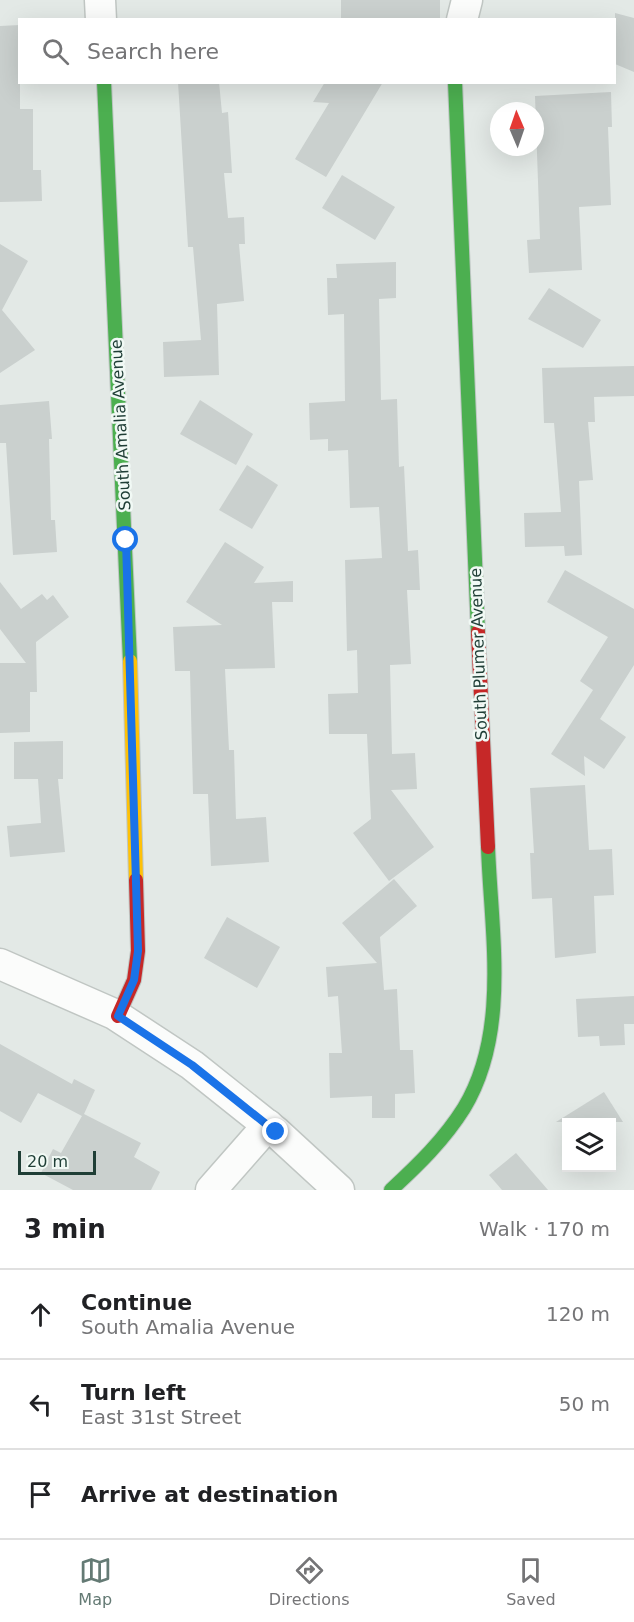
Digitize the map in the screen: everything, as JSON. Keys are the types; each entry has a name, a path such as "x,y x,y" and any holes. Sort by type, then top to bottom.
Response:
{"street":[{"path":"100,0 101,18"},
{"path":"462,18 467,0"},
{"name":"South Amalia Avenue","path":"104,84 125,528 138,951 134,980 118,1016"},
{"name":"South Plumer Avenue","path":"391,1190 429,1157 463,1112 483,1072 492,1030 494,998 455,84"},
{"path":"0,964 118,1016 192,1065 268,1125 339,1190"},
{"path":"211,1190 268,1125"}],"building":[{"path":"341,0 440,0 440,18 341,18"},
{"path":"615,13 634,18 634,72 616,64"},
{"path":"18,25 20,109 33,109 33,170 41,170 42,201 0,202 0,26"},
{"path":"178,84 219,84 222,113 228,112 232,173 224,173 228,218 244,217 245,244 239,244 244,301 217,304 219,375 164,377 163,342 201,340 193,247 188,247"},
{"path":"324,84 382,84 326,177 295,159 329,103 313,102"},
{"path":"611,92 612,127 608,127 611,205 579,207 582,270 529,273 527,240 540,239 537,156 544,156 544,102 535,102 535,96"},
{"path":"342,175 395,207 375,240 322,208"},
{"path":"0,244 28,261 2,310 35,350 0,373"},
{"path":"396,262 396,298 379,299 381,400 397,399 399,467 404,466 408,551 418,550 420,590 407,590 411,664 390,665 392,754 415,753 417,789 391,790 434,847 389,881 353,833 371,819 367,734 329,734 328,694 358,693 357,650 347,651 345,560 382,558 379,507 350,508 348,450 328,451 328,439 310,440 309,403 345,401 344,314 328,315 327,278 337,278 336,264"},
{"path":"549,288 601,320 583,348 528,319"},
{"path":"634,366 634,396 594,397 595,422 588,422 593,480 579,481 582,555 565,556 564,546 525,547 524,513 561,512 554,423 544,423 542,368"},
{"path":"200,400 253,434 236,465 180,434"},
{"path":"49,401 52,439 49,439 51,520 55,520 57,552 13,555 6,443 0,443 0,405"},
{"path":"247,465 278,485 252,529 219,510"},
{"path":"225,542 264,567 254,583 293,581 293,602 272,602 275,668 225,669 229,750 234,750 236,819 266,817 269,862 211,866 208,794 193,794 190,671 175,671 173,627 222,625 186,602"},
{"path":"565,570 634,609 634,665 600,719 626,737 604,769 584,756 585,776 551,754 593,690 580,681 608,637 547,602"},
{"path":"0,582 21,609 42,594 47,600 53,595 69,617 36,642 37,692 30,692 30,732 0,733 0,663 26,663 0,629"},
{"path":"63,741 63,779 58,779 65,852 10,857 7,826 41,823 38,779 14,779 14,742"},
{"path":"585,785 589,850 612,849 614,895 594,896 596,953 555,958 552,898 532,899 530,853 534,853 530,788"},
{"path":"394,879 417,906 380,937 384,990 397,989 400,1050 413,1050 415,1093 395,1094 395,1118 372,1118 372,1096 330,1098 329,1053 342,1053 338,996 328,997 326,967 377,963 342,923"},
{"path":"227,917 280,947 257,988 204,958"},
{"path":"634,996 634,1024 624,1024 625,1045 600,1046 599,1036 578,1037 576,999"},
{"path":"0,1044 72,1084 74,1079 95,1090 84,1114 141,1143 134,1157 160,1172 151,1190 73,1190 41,1173 53,1149 61,1153 82,1116 38,1093 21,1123 0,1111"},
{"path":"604,1092 623,1122 616,1122 616,1118 562,1118"},
{"path":"516,1153 548,1190 502,1190 489,1175"}],"traffic: fast":[{"path":"104,84 130,661"},
{"path":"455,84 478,632"},
{"path":"391,1190 430,1152 456,1120 478,1078 488,1047 493,1014 494,981 488,847"}],"traffic: slow":[{"path":"130,661 136,880"}],"traffic: jam":[{"path":"478,632 488,847"},
{"path":"118,1016 134,980 138,951 136,880"}],"route":[{"path":"126,540 138,951 134,980 118,1016 192,1065 276,1132"}]}
